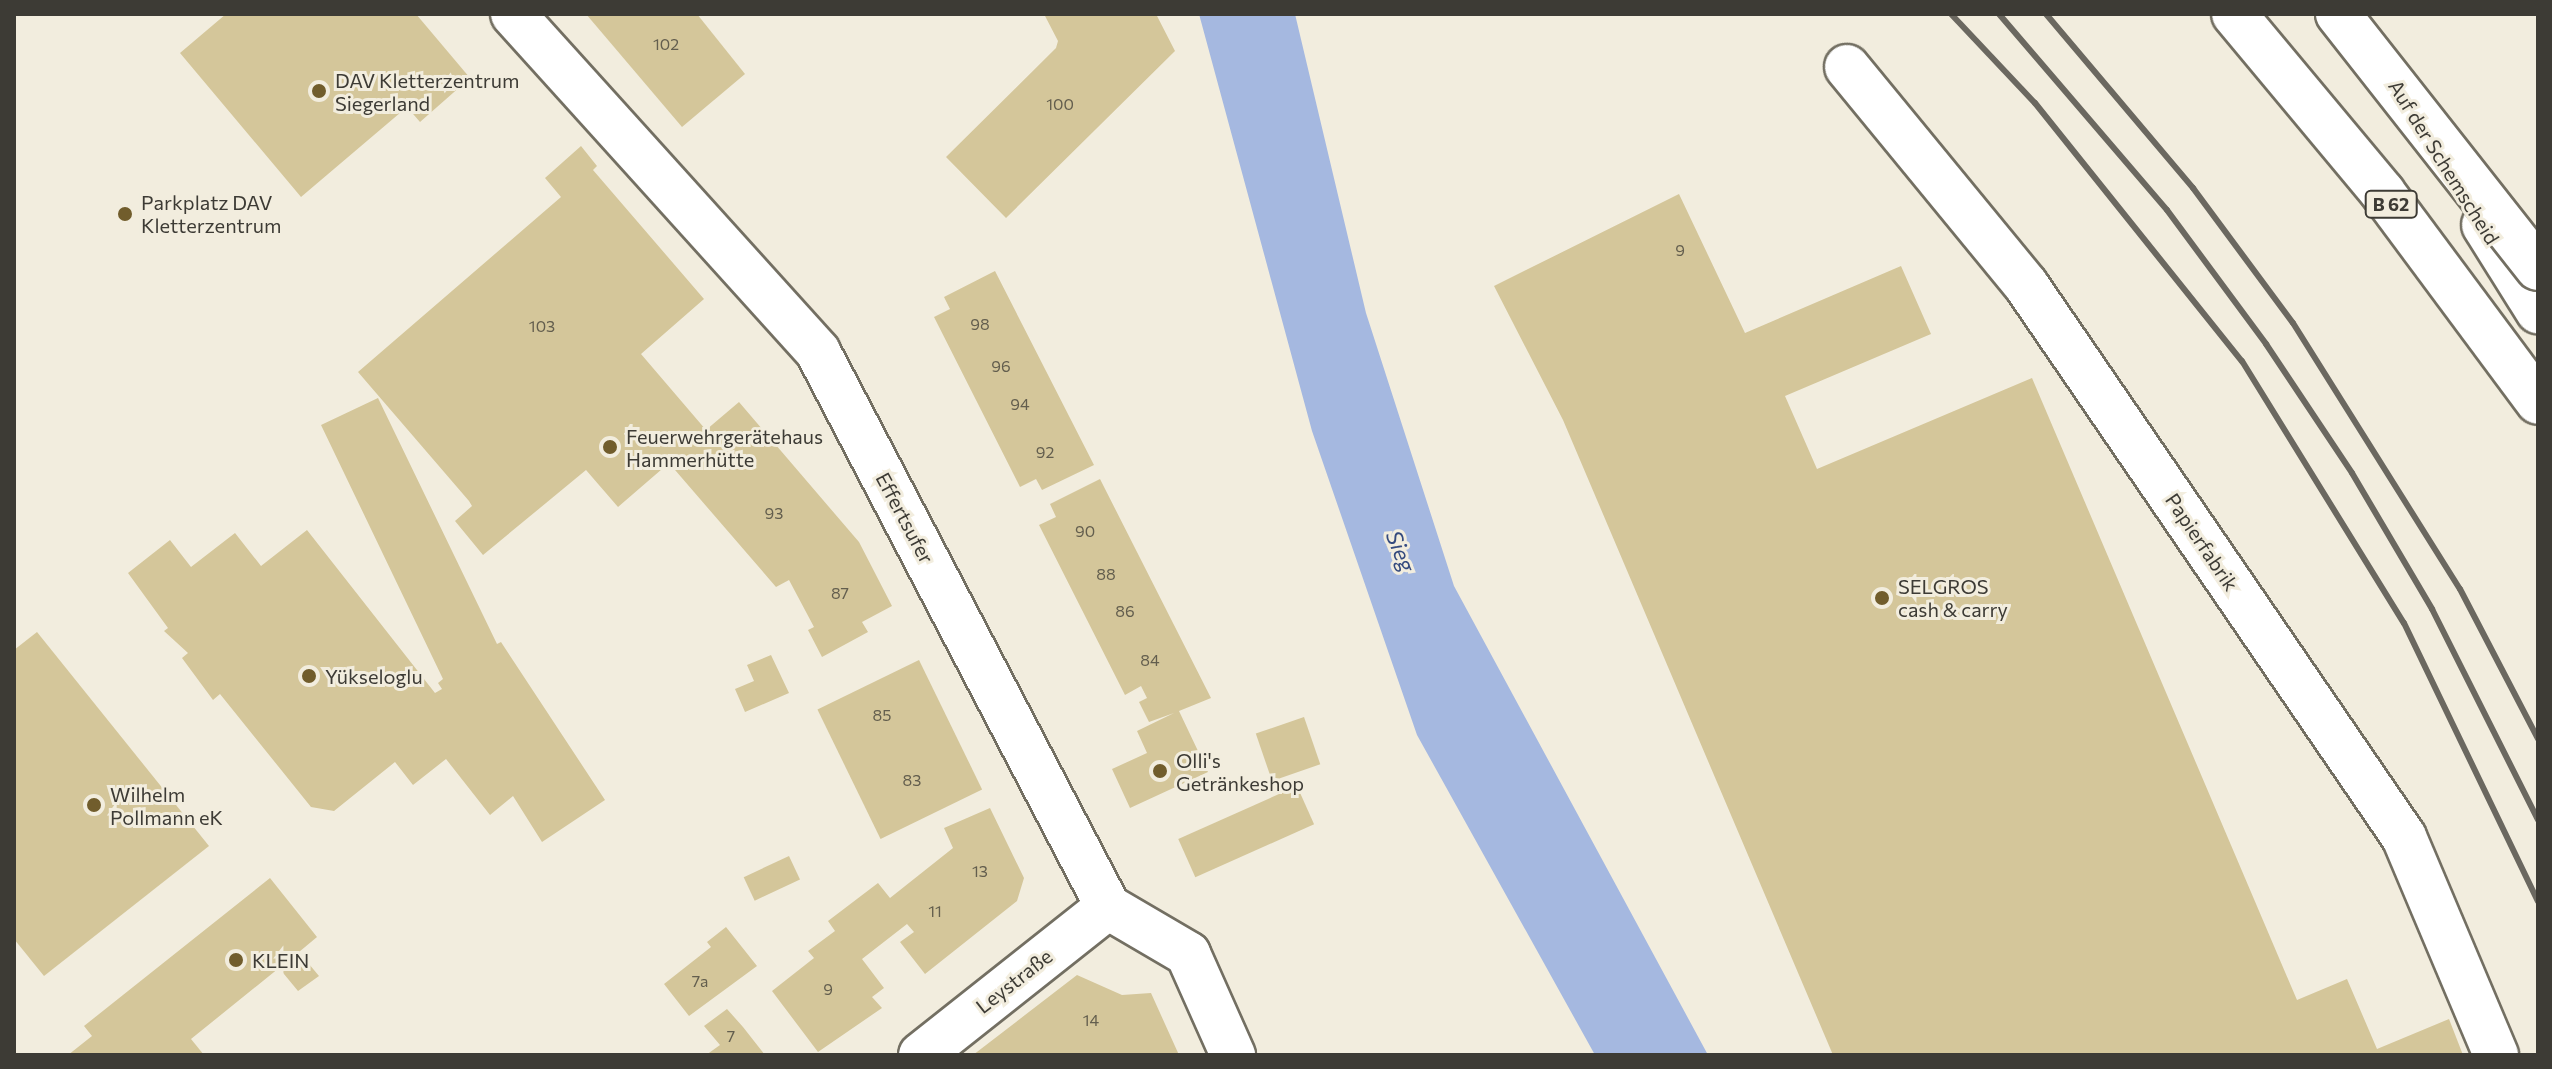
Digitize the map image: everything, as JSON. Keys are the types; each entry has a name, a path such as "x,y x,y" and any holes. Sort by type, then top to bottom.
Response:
{"main road":[{"name":"Effertsufer","path":"513,14 818,352 1108,907"},
{"name":"B 62","path":"2234,14 2383,193 2538,402"},
{"path":"2338,14 2538,268"},
{"name":"Auf der Schemscheid","path":"2350,14 2538,311"},
{"name":"Papierfabrik","path":"1847,67 2026,285 2404,837 2496,1055"},
{"name":"Leystraße","path":"921,1055 1108,907"},
{"path":"1108,907 1188,954 1233,1055"}],"water":[{"name":"Sieg","path":"1199,14 1295,14 1366,313 1454,586 1708,1055 1595,1055 1417,735 1312,431"}],"building":[{"name":"DAV Kletterzentrum Siegerland","path":"226,14 416,14 470,78 420,122 407,107 301,197 180,53"},
{"path":"586,14 697,14 745,74 682,127"},
{"path":"1044,14 1156,14 1175,51 1006,218 946,157 1056,48 1058,41"},
{"path":"581,146 597,166 593,170 704,299 641,354 706,430 739,402 859,542 892,606 862,622 868,632 822,657 808,630 814,627 789,580 776,587 669,463 618,507 586,470 483,555 455,521 472,506 469,501 358,372 561,197 545,178"},
{"name":"SELGROS cash & carry","path":"1679,194 1745,333 1901,266 1931,334 1785,396 1817,469 2032,378 2297,1000 2347,979 2377,1049 2449,1019 2463,1055 1833,1055 1563,420 1494,286"},
{"path":"995,271 1094,465 1042,490 1036,479 1020,487 934,317 950,309 944,297"},
{"name":"Yükseloglu","path":"378,398 497,644 501,642 605,800 542,842 513,796 490,815 446,759 413,785 395,762 334,811 311,807 220,694 213,700 182,658 188,653 164,631 168,628 128,573 170,540 191,567 235,533 261,566 307,530 435,693 442,689 438,683 443,679 321,425"},
{"path":"1100,479 1211,698 1179,711 1208,772 1130,808 1112,769 1147,753 1137,731 1174,713 1149,722 1139,702 1147,698 1141,686 1125,695 1039,525 1056,517 1050,504"},
{"name":"Wilhelm Pollmann eK","path":"37,632 209,846 44,976 14,939 14,650"},
{"path":"771,655 789,693 745,712 735,689 754,681 747,665"},
{"path":"919,660 982,789 881,839 817,710"},
{"path":"1304,717 1320,764 1272,781 1256,734"},
{"path":"1297,786 1314,824 1195,877 1178,839"},
{"path":"990,808 1024,878 1017,901 925,974 900,942 914,932 907,924 862,959 884,988 872,997 882,1008 818,1052 772,991 814,958 808,951 835,931 828,921 878,883 890,898 953,848 944,828"},
{"path":"789,856 800,880 755,901 744,877"},
{"name":"KLEIN","path":"270,878 317,937 299,952 319,976 298,991 279,968 191,1039 204,1055 68,1055 92,1036 84,1026"},
{"path":"726,927 757,966 689,1016 664,984 711,947 707,942"},
{"path":"1077,975 1122,995 1151,993 1179,1055 973,1055"},
{"path":"727,1009 765,1055 706,1055 720,1045 704,1026"}],"railway":[{"path":"1951,14 2035,103 2242,361 2404,623 2538,901"},
{"path":"1999,14 2167,210 2266,344 2352,473 2432,609 2538,820"},
{"path":"2046,14 2193,188 2293,323 2460,589 2538,739"}],"place":[{"name":"DAV Kletterzentrum Siegerland","path":"319,91"},
{"name":"Parkplatz DAV Kletterzentrum","path":"125,214"},
{"name":"Feuerwehrgerätehaus Hammerhütte","path":"610,447"},
{"name":"SELGROS cash & carry","path":"1882,598"},
{"name":"Yükseloglu","path":"309,676"},
{"name":"Olli's Getränkeshop","path":"1160,771"},
{"name":"Wilhelm Pollmann eK","path":"94,805"},
{"name":"KLEIN","path":"236,960"}]}
